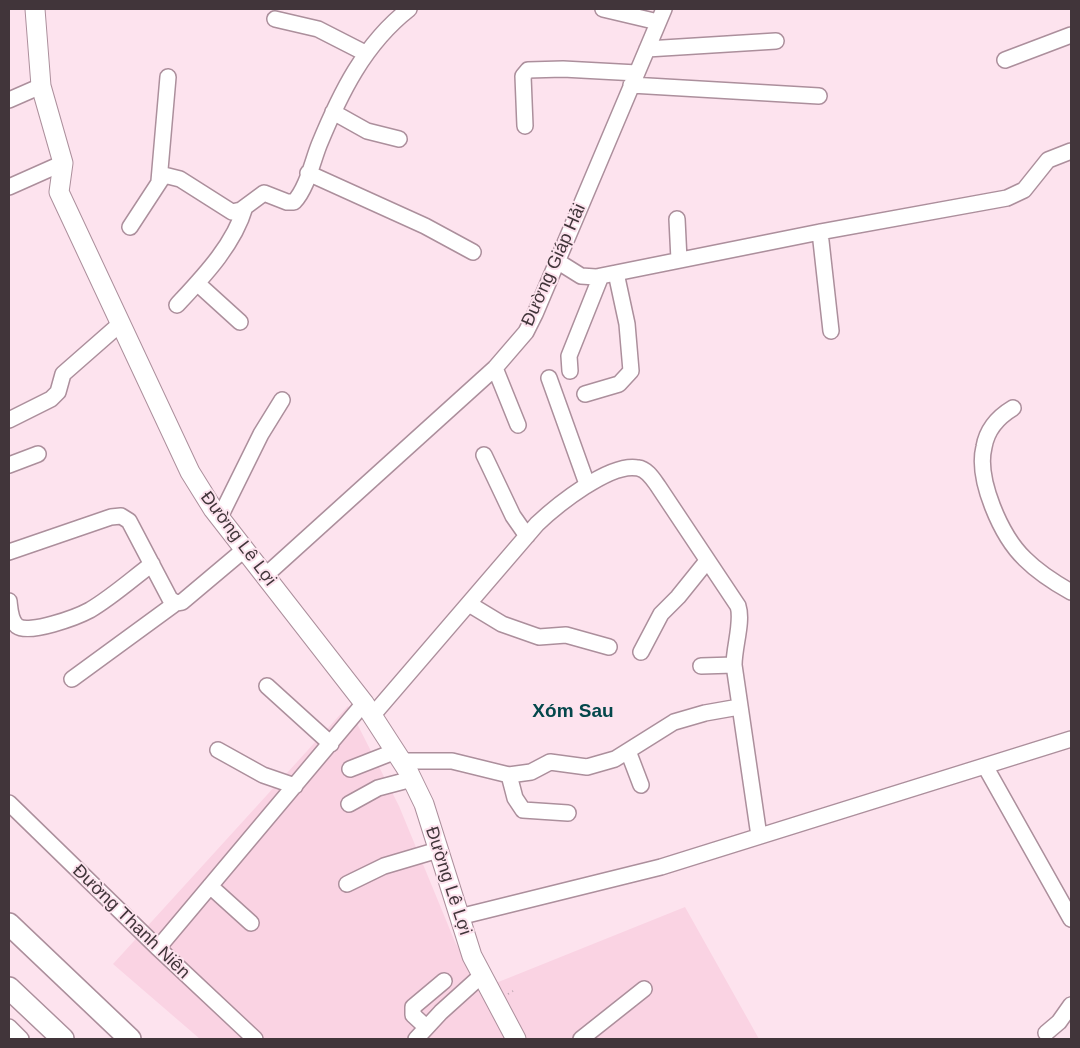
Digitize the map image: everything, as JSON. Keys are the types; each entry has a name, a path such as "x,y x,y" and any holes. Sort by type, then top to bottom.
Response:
{"highway":[{"path":"9,924 130,1039"},
{"path":"9,988 63,1039"}],"main road":[{"name":"Đường Lê Lợi","path":"32,10 41,86 63,162 59,192 180,455 220,517 368,710 399,756 424,804 472,956 516,1039"}],"street":[{"path":"130,227 164,175 172,175 190,184 228,210 237,211 264,192 287,202 294,202 333,112 365,53 389,25 409,9"},
{"path":"604,9 661,15"},
{"name":"Đường Giáp Hải","path":"266,575 496,368 526,332 661,15"},
{"path":"275,19 318,30 365,53"},
{"path":"1005,60 1071,35"},
{"path":"647,49 776,41"},
{"path":"525,126 523,76 528,70 564,69 634,79 819,96"},
{"path":"159,181 168,77"},
{"path":"9,100 41,86"},
{"path":"333,112 367,131 399,139"},
{"path":"557,261 581,276 609,275 820,232 1007,198 1024,190 1048,160 1071,151"},
{"path":"9,187 63,162"},
{"path":"308,173 425,226 473,252"},
{"path":"177,304 197,283 229,242 244,207"},
{"path":"677,219 679,260"},
{"path":"820,232 830,331"},
{"path":"570,371 569,356 609,275"},
{"path":"585,394 619,384 632,371 627,324 609,275"},
{"path":"197,283 240,322"},
{"path":"9,420 51,399 58,392 63,374 120,324"},
{"path":"496,368 518,425"},
{"path":"549,378 587,484"},
{"path":"220,517 261,434 282,400"},
{"path":"1013,408 994,423 984,447 982,461 988,492 1003,529 1024,558 1071,592"},
{"path":"9,465 38,454"},
{"path":"484,455 513,516 527,536"},
{"path":"158,948 331,744 368,710 469,604 556,505 587,484 627,469 638,468 646,472 658,486 740,610 734,650 734,665 759,836"},
{"path":"9,552 111,517 121,516 129,521 170,599 176,603"},
{"path":"72,679 176,603 182,602 245,549"},
{"path":"641,652 661,614 678,597 707,561"},
{"path":"9,601 12,619 16,625 23,629 41,628 88,611 152,564"},
{"path":"469,604 502,624 539,637 566,636 610,647"},
{"path":"701,666 734,665"},
{"path":"267,686 331,744"},
{"path":"350,769 399,756 452,761 509,774 531,772 550,762 587,767 602,764 628,751 680,720 739,707"},
{"path":"459,917 661,867 1071,739"},
{"path":"218,750 263,775 294,786"},
{"path":"628,751 641,785"},
{"path":"985,766 1071,919"},
{"path":"509,774 515,798 522,810 568,813"},
{"path":"349,804 378,788 412,779"},
{"name":"Đường Thanh Niên","path":"9,803 255,1039"},
{"path":"347,884 384,866 438,850"},
{"path":"210,886 251,923"},
{"path":"444,981 413,1007 413,1015 421,1033 482,975"},
{"path":"581,1039 644,989"},
{"path":"1046,1033 1059,1022 1071,1006"},
{"path":"9,1027 21,1039"}],"shaded area":[{"path":"348,706 399,806 455,942 481,989 685,907 759,1039 200,1039 113,964"}],"district":[{"name":"Xóm Sau","path":"573,712"}]}
